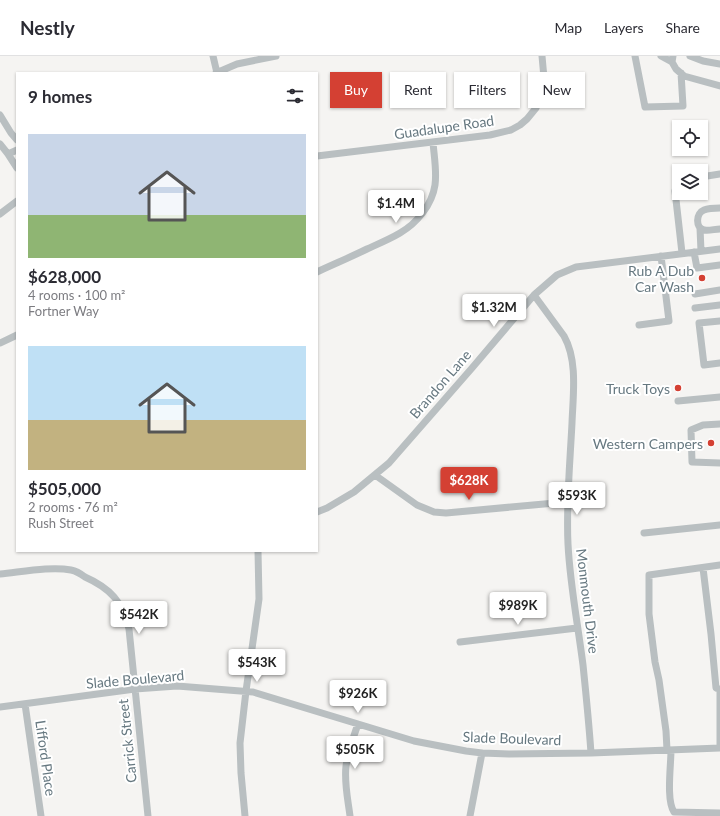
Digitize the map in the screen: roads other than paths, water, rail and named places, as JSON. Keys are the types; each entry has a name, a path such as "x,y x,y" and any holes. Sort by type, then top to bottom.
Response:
{"street":[{"path":"213,56 217,72"},
{"path":"219,72 237,64 276,56"},
{"name":"Guadalupe Road","path":"318,156 490,135 511,130 527,119 536,108 544,78 542,56"},
{"path":"636,56 645,107 683,106 681,73"},
{"path":"661,56 672,59 676,69 684,76 720,86"},
{"path":"690,56 703,61 720,64"},
{"path":"0,115 16,139"},
{"path":"318,272 400,233 413,224 422,214 429,203 435,184 436,174 433,142"},
{"path":"0,144 16,166"},
{"path":"8,154 16,150"},
{"path":"708,176 720,174"},
{"path":"676,200 682,253"},
{"path":"0,214 16,202"},
{"path":"720,208 704,210 700,213 698,218 700,228 697,268 720,265"},
{"path":"700,228 704,230 720,229"},
{"name":"Brandon Lane","path":"318,512 354,492 394,457 534,295 557,275 576,267 720,249"},
{"path":"639,325 669,321 661,256"},
{"path":"695,294 720,290"},
{"name":"Monmouth Drive","path":"534,295 564,336 568,343 572,358 573,397 568,504 568,543 570,573 583,665 591,753"},
{"path":"695,308 720,305"},
{"path":"720,321 699,323 704,365 720,364"},
{"path":"0,343 16,335"},
{"path":"678,401 720,397"},
{"path":"720,424 703,425 690,430 692,462 720,463"},
{"path":"375,475 417,505 434,512 446,513 555,503 568,504"},
{"path":"644,533 720,525"},
{"path":"245,816 240,743 259,599 258,552"},
{"path":"720,565 649,575 649,614 669,750 671,808 674,812 720,813"},
{"path":"703,568 716,688 720,689 720,748"},
{"name":"Carrick Street","path":"0,574 54,569 72,570 94,581 105,589 117,600 122,608 129,629 148,816"},
{"path":"460,642 578,628"},
{"name":"Slade Boulevard","path":"0,707 135,689 177,686 253,692 414,741 482,753 591,753 720,748"},
{"name":"Lifford Place","path":"25,704 41,816"},
{"path":"350,816 345,781 346,766 351,743 358,724"},
{"path":"470,816 482,753"}],"place":[{"name":"Rub A Dub Car Wash","path":"702,278"},
{"name":"Truck Toys","path":"678,388"},
{"name":"Western Campers","path":"711,443"}]}
